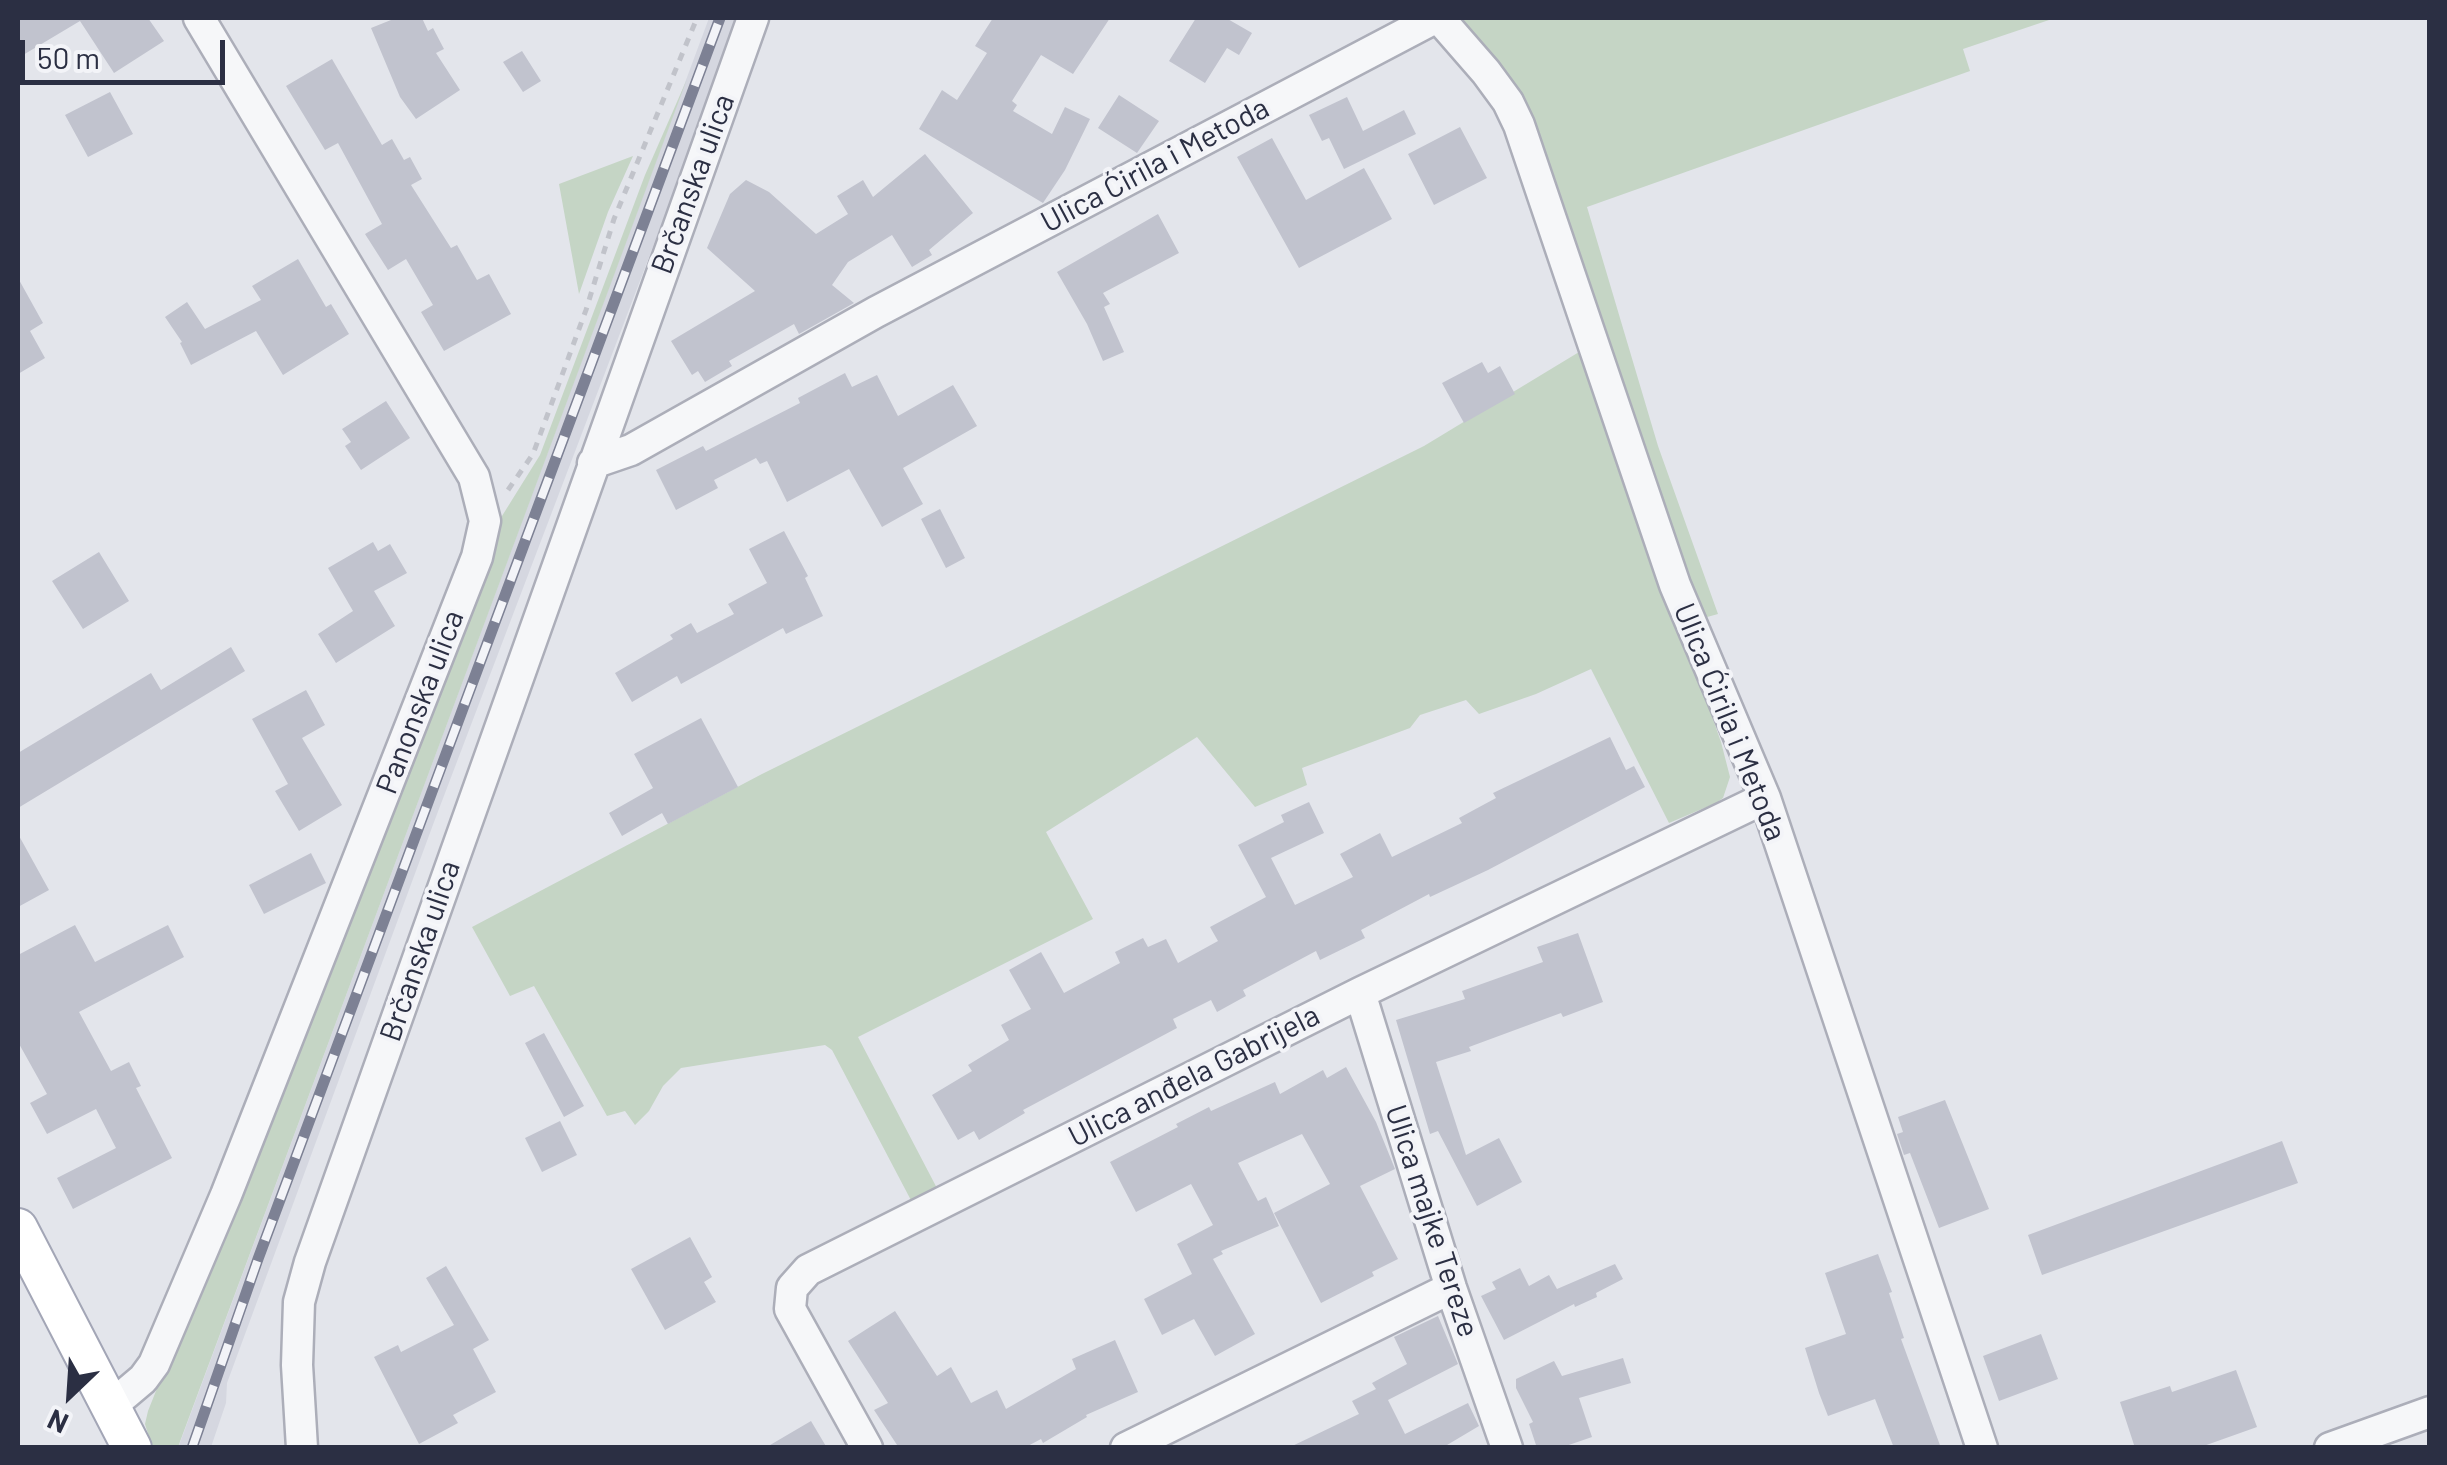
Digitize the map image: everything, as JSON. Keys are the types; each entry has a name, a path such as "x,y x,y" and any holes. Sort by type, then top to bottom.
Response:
{"main road":[{"path":"18,1228 132,1448"}],"street":[{"path":"199,18 474,477 485,521"},
{"name":"Brčanska ulica","path":"302,1448 296,1364 299,1302 310,1262 753,18"},
{"name":"Ulica Ćirila i Metoda","path":"593,463 630,450 876,312 1437,18 1486,72 1508,102 1518,125 1674,585 1764,798 1982,1448"},
{"name":"Panonska ulica","path":"111,1406 143,1379 154,1364 219,1212 477,557 485,521"},
{"name":"Ulica anđela Gabrijela","path":"867,1448 790,1309 792,1288 808,1270 1360,992 1764,798"},
{"name":"Ulica majke Tereze","path":"1360,992 1451,1288 1508,1448"},
{"path":"1126,1448 1451,1288"},
{"path":"2330,1448 2430,1412"}],"path":[{"path":"485,521 533,454 586,310 614,218 696,18"}],"shaded area":[{"path":"709,18 740,18 434,822 227,1383 226,1403 211,1447 178,1448"}],"green space":[{"path":"1453,18 2055,18 1963,49 1970,71 1587,207 1658,446 1718,614 1700,619 1557,197"},
{"path":"687,79 178,1447 152,1447 145,1424 148,1411 502,516 540,455 645,175"},
{"path":"633,156 608,212 579,294 559,184"},
{"path":"1584,349 1721,742 1730,777 1723,798 1716,803 1669,823 1591,669 1479,714 1466,700 1420,715 1410,728 1302,768 1307,785 1255,807 1197,737 1046,832 1093,919 858,1037 940,1194 914,1206 832,1050 825,1045 681,1068 635,1125 625,1111 607,1116 534,986 510,996 472,927 762,774 1424,446"}],"building":[{"path":"18,18 148,18 164,41 114,73 80,21 18,58"},
{"path":"396,18 422,18 428,31 433,28 444,49 436,53 460,90 416,119 400,97 371,28"},
{"path":"993,18 1110,18 1073,74 1041,55 1012,101 1017,105 1013,111 1052,134 1065,107 1090,119 1065,170 1043,203 919,129 942,90 957,100 987,53 975,46"},
{"path":"1196,18 1226,18 1252,33 1239,55 1227,48 1205,83 1169,61"},
{"path":"522,51 541,81 523,92 503,62"},
{"path":"332,59 382,145 392,139 404,160 410,157 422,179 411,185 451,248 457,245 477,280 489,274 511,314 444,351 421,312 433,305 406,259 388,270 365,234 382,224 338,143 325,150 286,86"},
{"path":"110,92 133,134 88,157 65,115"},
{"path":"1119,95 1159,121 1137,153 1098,128"},
{"path":"1347,97 1363,131 1404,110 1416,134 1344,169 1329,138 1322,141 1309,115"},
{"path":"1460,127 1487,178 1434,205 1408,154"},
{"path":"1272,138 1306,200 1364,168 1392,219 1299,268 1237,157"},
{"path":"925,154 973,213 929,250 932,255 912,267 892,235 848,262 832,285 854,303 799,334 794,324 729,361 732,366 705,382 698,371 692,375 671,341 755,291 707,248 730,194 746,180 769,192 816,234 848,214 837,196 863,180 873,197"},
{"path":"1158,214 1179,253 1103,293 1110,304 1104,307 1124,352 1103,361 1057,272"},
{"path":"298,259 326,307 331,304 349,334 283,375 256,331 191,365 182,342 165,317 187,302 205,329 261,300 252,286"},
{"path":"18,278 43,323 30,331 45,358 18,374"},
{"path":"1482,362 1488,373 1500,366 1515,394 1464,423 1442,383"},
{"path":"845,373 852,387 877,375 898,416 953,385 977,426 903,468 923,504 882,527 849,469 787,502 767,461 760,464 756,458 714,480 718,488 676,510 656,470 703,446 706,451 800,403 798,398"},
{"path":"386,401 410,438 361,470 345,446 351,442 342,429"},
{"path":"940,509 965,558 946,568 921,519"},
{"path":"784,531 808,576 805,578 823,616 786,634 783,628 681,684 677,676 632,702 615,673 673,639 670,635 691,623 697,633 734,614 728,604 767,583 749,549"},
{"path":"373,542 378,551 390,544 407,573 374,591 395,626 336,663 318,634 353,611 328,568"},
{"path":"99,552 129,601 83,629 52,581"},
{"path":"231,647 245,671 18,808 18,753 151,673 161,690"},
{"path":"306,690 325,725 302,738 342,805 299,831 275,791 288,784 252,719"},
{"path":"701,718 738,787 668,824 662,813 622,836 609,813 653,788 634,754"},
{"path":"1610,737 1626,770 1634,766 1645,787 1488,870 1430,897 1429,894 1361,930 1365,938 1320,960 1316,951 1243,990 1246,996 1217,1012 1211,1000 1173,1019 1177,1028 1023,1110 1025,1113 979,1140 974,1131 958,1140 932,1095 972,1071 968,1065 1009,1040 1001,1025 1031,1009 1009,970 1041,952 1064,993 1120,963 1115,952 1143,938 1148,947 1166,939 1178,963 1218,941 1210,927 1266,897 1238,845 1284,822 1281,815 1309,802 1324,833 1271,858 1295,905 1353,877 1340,854 1380,833 1392,857 1462,823 1459,818 1496,798 1493,793"},
{"path":"18,834 49,890 18,907"},
{"path":"311,853 326,883 264,914 249,885"},
{"path":"75,925 95,962 168,925 184,957 79,1012 111,1071 129,1062 141,1086 136,1088 172,1158 73,1209 57,1178 116,1148 96,1109 47,1134 30,1103 47,1094 18,1042 18,955"},
{"path":"1578,933 1603,1002 1563,1017 1561,1013 1436,1062 1466,1155 1499,1138 1522,1182 1477,1206 1438,1131 1430,1134 1396,1020 1465,999 1462,991 1543,962 1537,947"},
{"path":"544,1033 584,1106 564,1117 525,1043"},
{"path":"1346,1067 1376,1122 1395,1169 1360,1186 1398,1259 1321,1303 1274,1213 1330,1184 1302,1134 1238,1163 1258,1201 1266,1197 1279,1226 1221,1251 1223,1254 1213,1259 1255,1334 1215,1356 1194,1319 1162,1335 1144,1299 1192,1274 1177,1244 1213,1225 1191,1184 1136,1212 1110,1162 1209,1107 1211,1111 1275,1082 1280,1094 1323,1070 1327,1078"},
{"path":"1945,1100 1989,1209 1939,1228 1910,1153 1904,1155 1897,1134 1903,1132 1898,1117"},
{"path":"560,1121 577,1155 542,1172 525,1138"},
{"path":"2282,1141 2298,1183 2042,1275 2028,1235"},
{"path":"690,1237 712,1277 704,1282 716,1302 665,1330 631,1269"},
{"path":"1878,1254 1892,1292 1889,1293 1904,1338 1901,1339 1941,1448 1894,1448 1875,1399 1828,1416 1819,1393 1805,1348 1846,1334 1825,1273"},
{"path":"1615,1264 1623,1279 1596,1293 1597,1297 1575,1307 1574,1304 1504,1340 1481,1296 1496,1289 1492,1282 1520,1268 1529,1286 1549,1275 1557,1289"},
{"path":"446,1266 489,1340 473,1349 496,1392 453,1415 458,1423 419,1444 374,1357 398,1345 401,1352 454,1325 426,1278"},
{"path":"895,1311 937,1376 951,1367 971,1403 997,1390 1006,1409 1076,1369 1072,1359 1115,1340 1138,1392 1086,1415 1043,1443 1041,1439 1024,1448 899,1448 874,1410 888,1403 848,1341"},
{"path":"1438,1316 1458,1364 1388,1400 1405,1434 1468,1403 1479,1426 1442,1448 1288,1448 1359,1414 1352,1401 1376,1389 1372,1383 1407,1364 1394,1337"},
{"path":"2041,1334 2058,1379 1999,1401 1983,1356"},
{"path":"1623,1358 1631,1383 1579,1398 1592,1437 1560,1448 1537,1448 1529,1424 1533,1422 1516,1388 1516,1379 1554,1361 1562,1376"},
{"path":"2236,1370 2257,1427 2198,1448 2135,1448 2120,1402 2170,1386 2172,1392"},
{"path":"811,1421 827,1448 765,1448"}],"railway":[{"path":"192,1448 258,1259 720,18"}]}
